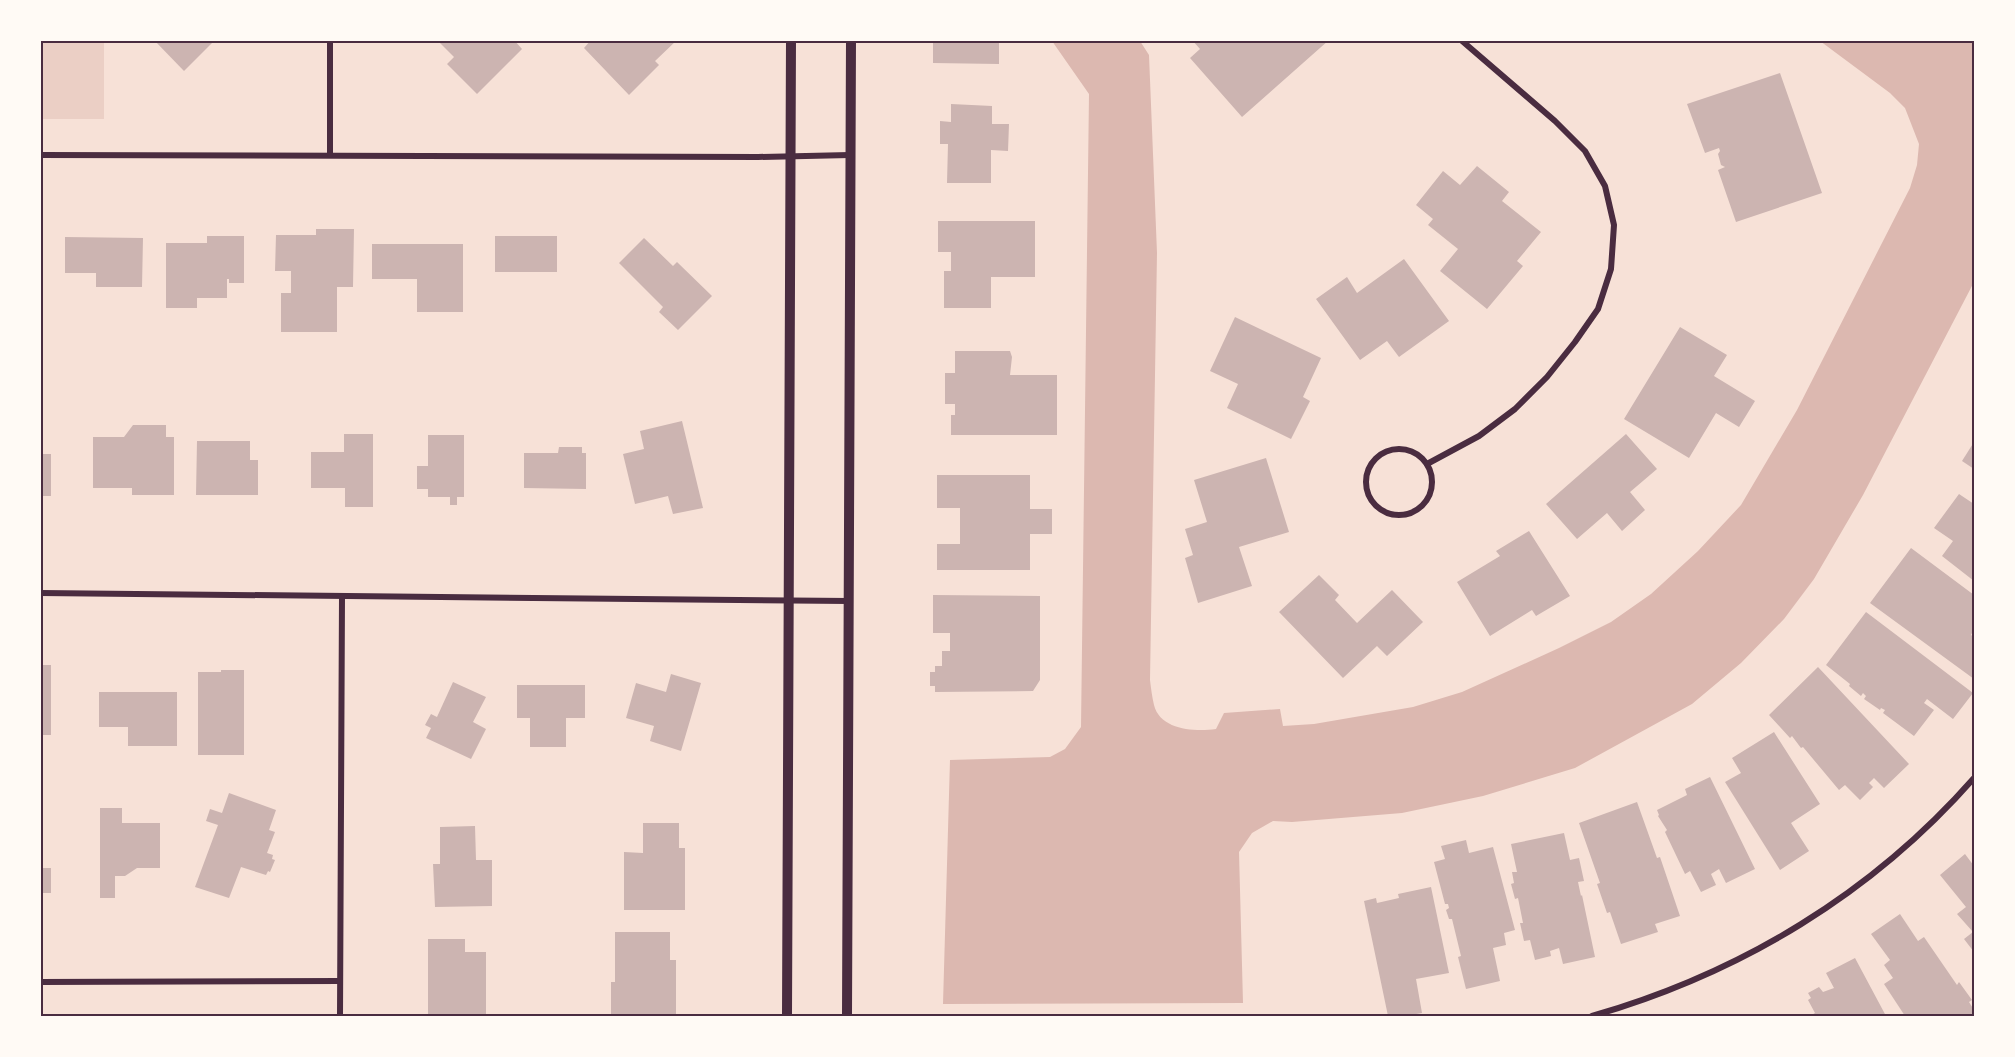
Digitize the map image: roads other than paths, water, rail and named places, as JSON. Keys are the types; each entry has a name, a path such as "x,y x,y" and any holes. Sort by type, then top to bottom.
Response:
{"street":[{"path":"330,40 330,155"},
{"path":"787,1017 791,40"},
{"path":"847,1017 851,40"},
{"path":"1427,464 1479,436 1515,409 1547,377 1598,309 1611,269 1614,225 1605,186 1585,151 1461,40"},
{"path":"40,155 791,157 850,155"},
{"path":"1390,450 1411,451 1427,464 1432,486 1422,506 1402,515 1390,514 1380,509 1372,501 1366,481 1373,462 1381,455 1390,450"},
{"path":"40,593 849,601"},
{"path":"340,1017 342,597"},
{"path":"1592,1017 1696,981 1777,940 1816,916 1889,862 1955,800 1974,778"},
{"path":"40,982 340,981"}]}
